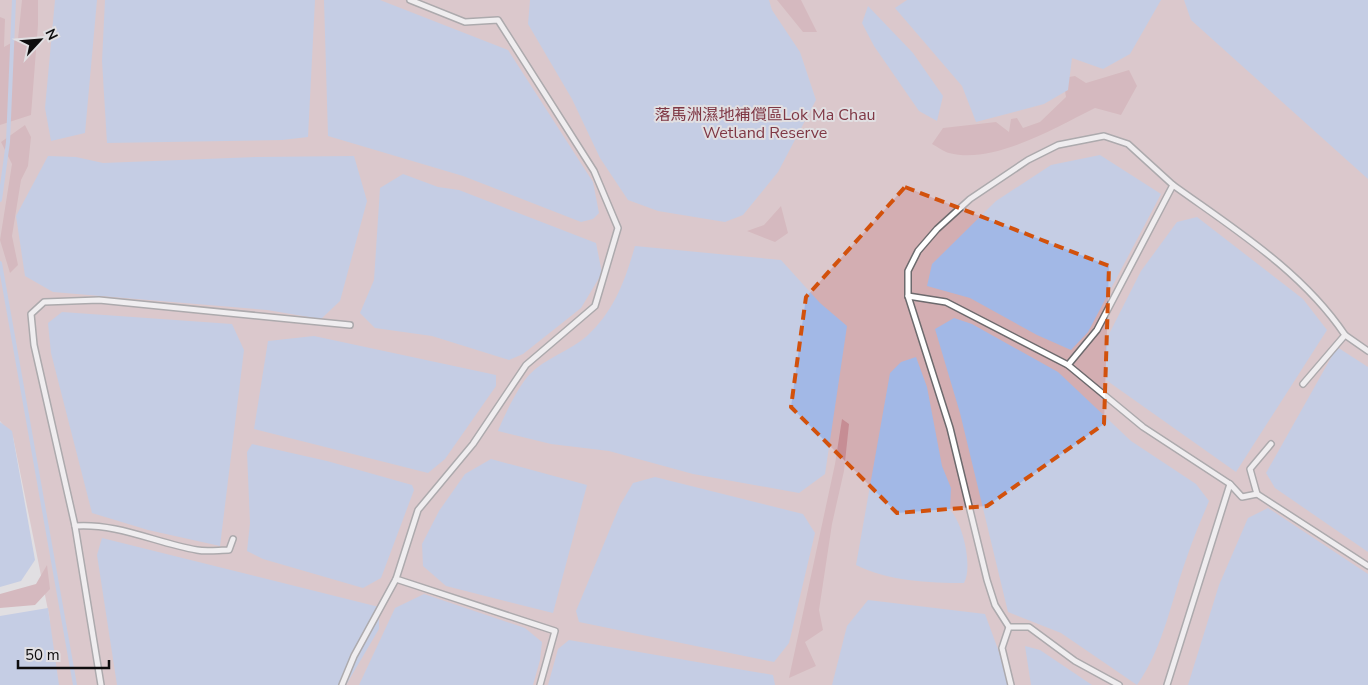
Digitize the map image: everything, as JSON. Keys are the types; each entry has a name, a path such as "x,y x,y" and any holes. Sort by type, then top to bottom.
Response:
{"lane":[{"path":"342,685 354,656 396,580 418,510 473,444 526,365 595,306 618,228 594,171 498,20 465,22 410,0"},
{"path":"1009,627 995,605 987,580 950,428 908,296 908,271 918,251 937,229 970,199 1028,160 1058,145 1104,136 1128,144 1172,185 1275,260 1329,311 1345,335 1368,352"},
{"path":"1068,365 1097,330 1172,185"},
{"path":"908,296 946,302 1068,365 1143,428 1230,484 1242,497 1257,494"},
{"path":"101,685 75,526 34,345 32,314 44,302 99,300 350,325"},
{"path":"1303,384 1345,335"},
{"path":"1271,444 1250,470 1257,494 1368,566"},
{"path":"1167,685 1230,484"},
{"path":"75,526 91,525 142,535 198,550 229,550 233,539"},
{"path":"396,580 555,631 540,685"},
{"path":"1009,627 1002,648 1011,685"},
{"path":"1009,627 1029,627 1075,661 1119,685"}],"highlighted area":[{"path":"905,187 1109,266 1104,424 987,506 897,513 791,407 806,297"}],"green space":[{"name":"落馬洲濕地補償區Lok Ma Chau Wetland Reserve","path":"0,0 1368,0 1368,685 56,685 49,615 13,437 0,421"}],"shaded area":[{"path":"22,0 38,0 38,25 31,115 0,125 0,17 5,19 4,47 18,39"},
{"path":"777,0 801,0 817,32 803,32"},
{"path":"1129,70 1137,86 1121,115 1095,108 1044,134 1005,149 985,154 949,153 932,144 943,128 996,122 1009,132 1011,119 1017,118 1023,128 1040,122 1066,97 1063,78 1075,76 1086,83"},
{"path":"25,125 31,137 28,166 21,180 12,236 18,265 10,273 0,240 12,164 1,142"},
{"path":"781,206 788,233 775,242 747,231 764,225"},
{"path":"842,419 849,424 844,471 832,524 819,610 823,630 805,642 816,666 789,678 835,464"},
{"path":"47,565 50,589 35,605 0,608 0,594 36,584"}],"water":[{"path":"55,0 97,0 85,133 51,141 45,108"},
{"path":"105,0 315,0 308,137 282,140 107,143 102,61"},
{"path":"324,0 380,0 508,50 593,182 599,213 593,219 581,222 463,176 328,136"},
{"path":"530,0 769,0 772,10 800,52 816,100 778,172 743,215 725,222 658,211 628,200 600,158 572,99 528,24"},
{"path":"907,0 1161,0 1130,54 1103,69 1072,58 1068,90 1044,104 976,122 962,86 895,8"},
{"path":"1184,0 1368,0 1368,179 1191,20"},
{"path":"868,6 913,53 943,96 937,121 919,111 874,46 862,23"},
{"path":"1100,155 1161,194 1088,332 1071,350 1037,335 970,298 927,286 932,264 996,201 1051,165"},
{"path":"48,156 76,157 103,163 257,157 354,156 367,201 340,301 321,319 267,310 53,292 25,276 16,216"},
{"path":"403,174 438,187 459,190 596,243 602,273 581,308 523,354 509,360 432,336 375,328 360,313 374,280 380,188"},
{"path":"1197,217 1303,299 1327,330 1236,472 1106,380 1106,340 1141,271 1177,222"},
{"path":"635,246 781,260 820,303 847,326 825,474 799,493 693,474 609,451 551,444 498,431 516,394 529,375 542,364 587,336 604,316 623,283"},
{"path":"62,312 232,324 244,350 220,546 148,530 92,513 51,353 48,323"},
{"path":"954,318 972,324 1058,372 1131,441 1196,484 1209,501 1190,547 1161,638 1137,685 1061,633 1008,612 960,413 935,329"},
{"path":"314,336 496,375 496,386 445,459 428,473 254,429 268,341"},
{"path":"1337,347 1368,367 1368,552 1275,488 1266,473"},
{"path":"916,357 927,387 942,466 951,488 950,510 955,516 963,535 967,556 967,576 964,583 923,582 895,578 881,575 856,565 890,373 901,362"},
{"path":"0,422 12,431 35,560 21,581 0,587"},
{"path":"252,444 327,461 412,485 414,490 381,578 363,588 263,559 247,551 250,523 247,452"},
{"path":"491,459 587,485 553,613 446,586 423,566 422,544 439,511 465,474"},
{"path":"655,477 803,514 815,533 789,643 774,662 579,622 576,611 620,505 633,483"},
{"path":"1268,508 1368,574 1368,685 1188,685 1219,585 1248,518"},
{"path":"102,538 379,607 379,629 346,685 117,685 97,555"},
{"path":"424,594 525,628 542,642 540,660 533,685 359,685 395,608"},
{"path":"868,600 985,614 1006,671 1008,685 832,685 847,626"},
{"path":"48,608 59,685 0,685 0,616"},
{"path":"569,640 773,675 775,685 548,685 558,649"},
{"path":"1025,646 1040,650 1092,685 1031,685"}],"waterway":[{"path":"0,200 8,142 14,0"},
{"path":"0,263 75,685"}]}
